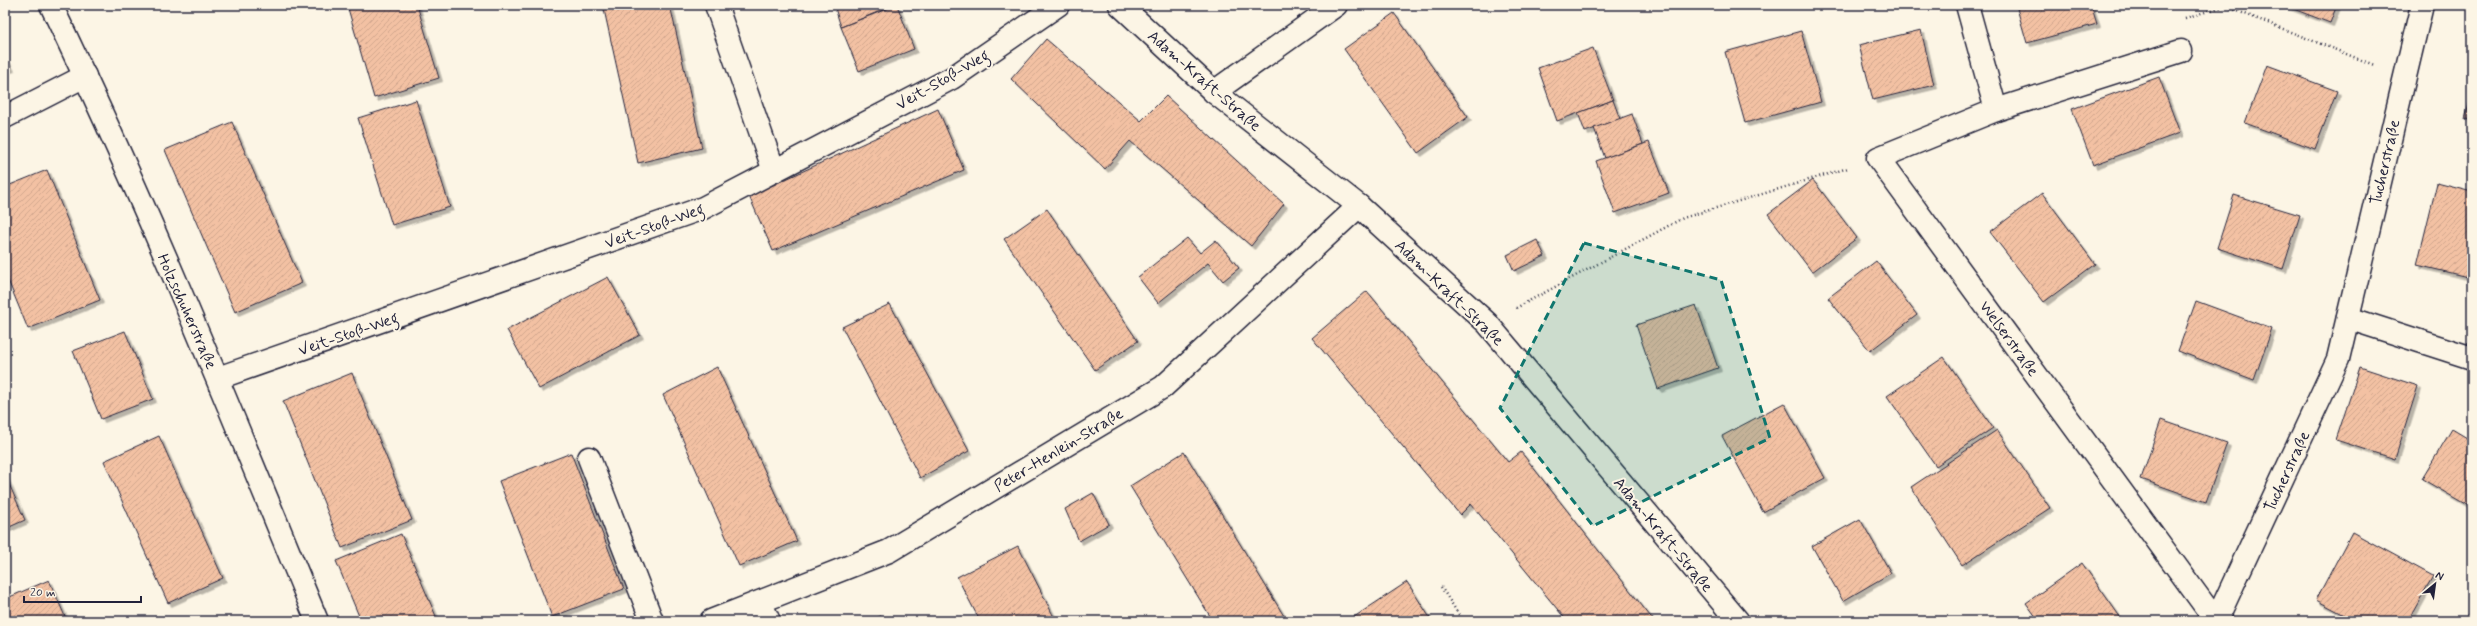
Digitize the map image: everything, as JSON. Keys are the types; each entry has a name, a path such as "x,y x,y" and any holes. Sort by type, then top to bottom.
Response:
{"street":[{"name":"Holzschuherstraße","path":"51,5 85,76 218,378 317,621"},
{"path":"716,5 774,171"},
{"name":"Veit-Stoß-Weg","path":"218,378 703,208 952,78 1058,5"},
{"name":"Adam-Kraft-Straße","path":"1120,5 1214,92 1360,206 1487,323 1738,621"},
{"path":"1214,92 1336,5"},
{"path":"1967,5 1996,110"},
{"name":"Tucherstraße","path":"2216,621 2338,359 2422,5"},
{"path":"1878,158 1996,110 2182,51"},
{"path":"5,117 85,76"},
{"name":"Welserstraße","path":"1878,158 2216,621"},
{"name":"Peter-Henlein-Straße","path":"711,621 888,551 1163,387 1360,206"},
{"path":"2348,318 2472,358"},
{"path":"589,458 652,621"},
{"path":"760,602 769,621"}],"path":[{"path":"1487,323 1683,218 1878,158"},
{"path":"1442,587 1463,621"}],"highlighted area":[{"path":"1584,243 1721,280 1770,438 1593,526 1500,408"}],"building":[{"path":"347,5 417,5 439,78 374,98"},
{"path":"603,5 670,5 702,148 638,163"},
{"path":"834,5 890,5 890,7 841,27"},
{"path":"897,5 914,49 859,71 841,27"},
{"path":"2016,5 2091,5 2097,24 2027,43"},
{"path":"2283,5 2337,5 2330,23"},
{"path":"1394,13 1468,117 1418,153 1344,49"},
{"path":"1921,30 1934,85 1873,100 1859,45"},
{"path":"1801,31 1821,102 1745,123 1725,52"},
{"path":"1046,39 1141,121 1166,96 1284,204 1251,246 1130,141 1105,169 1011,79"},
{"path":"1593,48 1613,100 1557,121 1538,68"},
{"path":"5,56 11,68 5,70"},
{"path":"2267,65 2337,91 2315,149 2245,123"},
{"path":"2159,77 2180,133 2093,165 2072,109"},
{"path":"2472,93 2472,121 2465,119"},
{"path":"416,100 450,207 392,225 358,118"},
{"path":"1613,100 1620,119 1585,132 1578,113"},
{"path":"938,109 964,170 773,251 749,196"},
{"path":"1632,114 1643,144 1605,158 1594,128"},
{"path":"232,122 302,283 235,312 165,150"},
{"path":"1649,142 1669,193 1615,213 1596,161"},
{"path":"47,170 100,300 28,329 5,273 5,187"},
{"path":"1813,180 1857,238 1812,272 1768,214"},
{"path":"2437,183 2472,192 2472,278 2417,265"},
{"path":"2042,193 2095,264 2044,302 1990,232"},
{"path":"2234,195 2300,215 2283,269 2217,248"},
{"path":"1047,209 1138,341 1095,370 1004,239"},
{"path":"1187,238 1200,253 1216,240 1239,268 1223,281 1208,263 1158,303 1138,277"},
{"path":"1537,240 1545,256 1514,271 1507,255"},
{"path":"1876,261 1917,315 1870,351 1828,298"},
{"path":"608,277 640,335 539,389 507,330"},
{"path":"1367,291 1508,462 1521,452 1654,621 1567,621 1471,504 1460,515 1312,338"},
{"path":"2196,301 2272,329 2254,380 2178,351"},
{"path":"890,304 969,451 920,478 842,327"},
{"path":"1696,305 1718,368 1658,389 1636,325"},
{"path":"125,331 153,399 101,419 73,351"},
{"path":"1944,357 1993,428 1936,466 1887,396"},
{"path":"717,367 797,541 739,566 663,395"},
{"path":"2360,367 2418,386 2395,459 2336,440"},
{"path":"352,373 412,520 342,548 283,401"},
{"path":"1784,403 1825,478 1763,512 1722,436"},
{"path":"2161,420 2227,443 2206,502 2141,479"},
{"path":"2452,429 2472,441 2472,508 2422,479"},
{"path":"1997,430 2050,508 1962,565 1911,487"},
{"path":"159,436 223,578 168,603 104,461"},
{"path":"1184,452 1287,621 1213,621 1130,486"},
{"path":"571,453 624,589 552,617 499,481"},
{"path":"5,475 25,520 5,529"},
{"path":"1093,493 1109,524 1079,541 1065,509"},
{"path":"1860,519 1891,573 1843,601 1812,546"},
{"path":"2352,532 2433,576 2408,621 2356,621 2316,600"},
{"path":"401,534 438,621 361,621 336,561"},
{"path":"1018,546 1056,621 980,621 957,577"},
{"path":"2082,563 2123,621 2039,621 2026,603"},
{"path":"49,580 67,621 5,621 5,599"},
{"path":"1407,582 1432,621 1353,621 1351,619"},
{"path":"881,616 884,621 869,621"}]}
